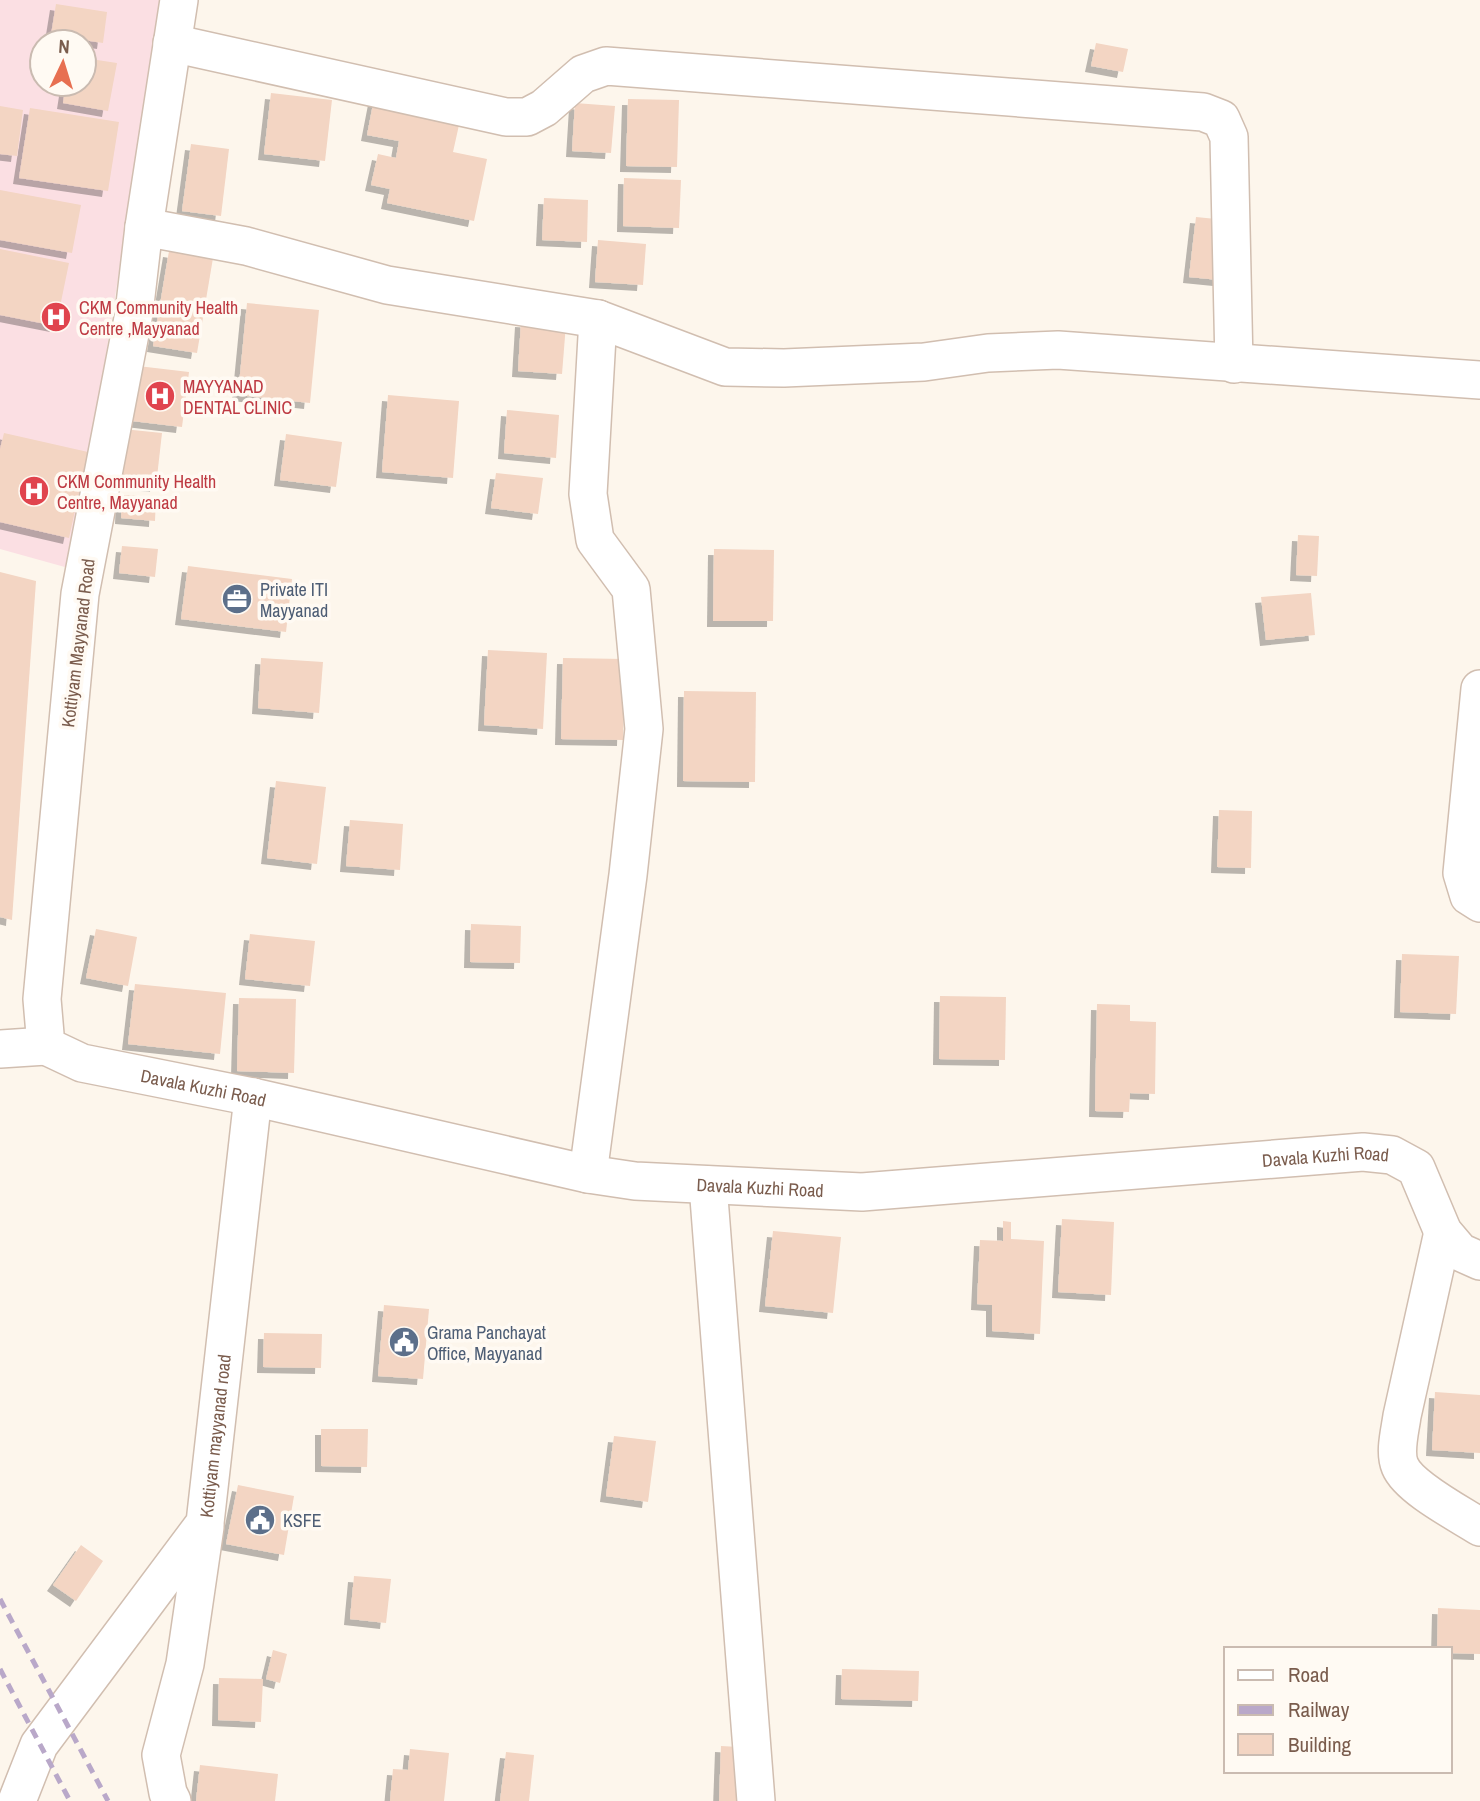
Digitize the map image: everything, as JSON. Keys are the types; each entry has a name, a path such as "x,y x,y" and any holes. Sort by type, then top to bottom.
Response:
{"street":[{"name":"Kottiyam Mayyanad Road","path":"46,1046 42,999 80,594 134,313 144,227 179,0"},
{"path":"172,43 506,117 527,117 544,108 583,74 606,66 1203,111 1221,119 1229,137 1234,363"},
{"path":"144,227 246,246 387,285 598,318 725,367 784,368 924,362 988,353 1058,350 1480,380"},
{"path":"588,1174 628,875 644,729 631,589 595,540 588,494 598,318"},
{"path":"1480,689 1462,873 1469,896 1480,903"},
{"path":"0,1049 46,1046"},
{"name":"Davala Kuzhi Road","path":"46,1046 82,1063 253,1097 588,1174 635,1181 862,1192 1363,1152 1392,1155 1416,1168 1443,1232 1460,1252 1480,1261"},
{"name":"Kottiyam mayyanad road","path":"18,1801 39,1745 205,1523 253,1097"},
{"path":"708,1185 756,1801"},
{"path":"1443,1232 1402,1416 1398,1442 1400,1466 1419,1488 1480,1527"},
{"path":"172,1801 161,1755 185,1664 205,1523"}],"shaded area":[{"name":"CKM Community Health Centre ,Mayyanad","path":"0,0 162,0 72,569 0,549"}],"building":[{"path":"56,4 107,12 103,43 98,42 98,28 52,28"},
{"path":"1096,43 1128,49 1123,72 1091,66"},
{"path":"98,60 117,63 108,111 63,103 64,98 98,98"},
{"path":"271,93 332,100 325,161 264,154"},
{"path":"374,99 461,116 453,152 487,159 474,221 387,203 390,189 371,185 378,154 396,158 399,141 367,135"},
{"path":"628,99 679,100 677,167 626,166"},
{"path":"575,103 615,106 611,153 572,151"},
{"path":"0,106 23,110 17,156 0,154"},
{"path":"30,108 119,122 108,191 19,178"},
{"path":"191,144 229,149 221,216 182,211"},
{"path":"624,178 681,180 679,228 623,226"},
{"path":"0,190 81,205 72,253 0,240"},
{"path":"544,198 588,200 587,242 542,240"},
{"path":"1196,217 1226,220 1219,280 1189,277"},
{"path":"598,240 646,244 643,285 595,282"},
{"path":"0,249 69,263 56,326 0,315"},
{"path":"169,251 213,258 197,353 153,346"},
{"path":"247,303 319,310 310,403 238,395"},
{"path":"521,321 566,324 562,374 518,371"},
{"name":"MAYYANAD DENTAL CLINIC","path":"138,366 189,372 182,427 132,421"},
{"path":"388,395 459,401 453,478 382,472"},
{"path":"507,410 559,415 556,458 504,453"},
{"path":"123,429 162,433 156,486 117,482"},
{"name":"CKM Community Health Centre, Mayyanad","path":"4,433 88,452 69,538 0,522 0,449"},
{"path":"286,434 342,442 336,487 280,480"},
{"path":"496,473 543,478 538,514 491,508"},
{"path":"122,495 156,497 155,521 121,518"},
{"path":"1298,535 1319,536 1317,576 1296,575"},
{"path":"122,546 158,549 155,577 119,573"},
{"path":"714,549 774,550 773,621 713,621"},
{"name":"Private ITI Mayyanad","path":"188,566 292,579 286,632 181,619"},
{"path":"0,572 36,581 12,920 0,917"},
{"path":"1311,593 1315,635 1266,640 1261,597"},
{"path":"488,650 547,653 543,729 484,725"},
{"path":"261,658 323,662 319,713 258,708"},
{"path":"563,658 625,659 623,740 561,739"},
{"path":"684,691 756,692 755,782 683,781"},
{"path":"276,781 326,787 317,864 267,858"},
{"path":"1219,810 1252,811 1251,868 1217,867"},
{"path":"350,820 403,824 400,870 346,866"},
{"path":"471,924 521,926 520,963 470,962"},
{"path":"96,929 137,937 128,986 86,978"},
{"path":"250,934 315,941 310,986 245,979"},
{"path":"1402,954 1459,956 1456,1014 1400,1012"},
{"path":"135,984 226,993 220,1054 128,1044"},
{"path":"940,996 1006,997 1005,1060 939,1059"},
{"path":"239,998 296,999 294,1073 237,1071"},
{"path":"1097,1004 1130,1005 1130,1021 1156,1022 1155,1094 1130,1093 1129,1112 1095,1111"},
{"path":"1062,1219 1114,1222 1111,1295 1058,1292"},
{"path":"1003,1221 1011,1222 1011,1239 1044,1241 1040,1334 992,1331 992,1305 977,1304 980,1240 1003,1241"},
{"path":"773,1231 841,1237 833,1313 765,1306"},
{"name":"Grama Panchayat Office, Mayyanad","path":"384,1305 429,1309 423,1379 378,1376"},
{"path":"264,1333 322,1334 321,1368 263,1367"},
{"path":"1435,1392 1480,1395 1480,1453 1432,1450"},
{"path":"321,1429 368,1429 367,1467 321,1466"},
{"path":"614,1436 656,1441 648,1502 606,1496"},
{"name":"KSFE","path":"238,1485 294,1496 284,1555 226,1544"},
{"path":"81,1545 103,1561 76,1601 53,1585"},
{"path":"354,1576 391,1579 386,1623 350,1619"},
{"path":"1438,1608 1480,1610 1480,1654 1452,1653 1452,1647 1437,1647"},
{"path":"273,1650 287,1654 280,1683 266,1679"},
{"path":"842,1669 919,1671 918,1701 841,1699"},
{"path":"219,1678 263,1679 261,1722 218,1720"},
{"path":"721,1746 756,1748 754,1801 719,1801"},
{"path":"410,1749 449,1753 444,1801 390,1801 393,1769 408,1770"},
{"path":"506,1752 534,1755 529,1801 500,1801"},
{"path":"200,1765 278,1774 275,1801 196,1801"}],"railway":[{"path":"0,1599 108,1801"},
{"path":"0,1669 70,1801"}],"place":[{"name":"CKM Community Health Centre ,Mayyanad","path":"56,317"},
{"name":"MAYYANAD DENTAL CLINIC","path":"160,396"},
{"name":"CKM Community Health Centre, Mayyanad","path":"34,491"},
{"name":"Private ITI Mayyanad","path":"237,599"},
{"name":"Grama Panchayat Office, Mayyanad","path":"404,1342"},
{"name":"KSFE","path":"260,1520"}]}
